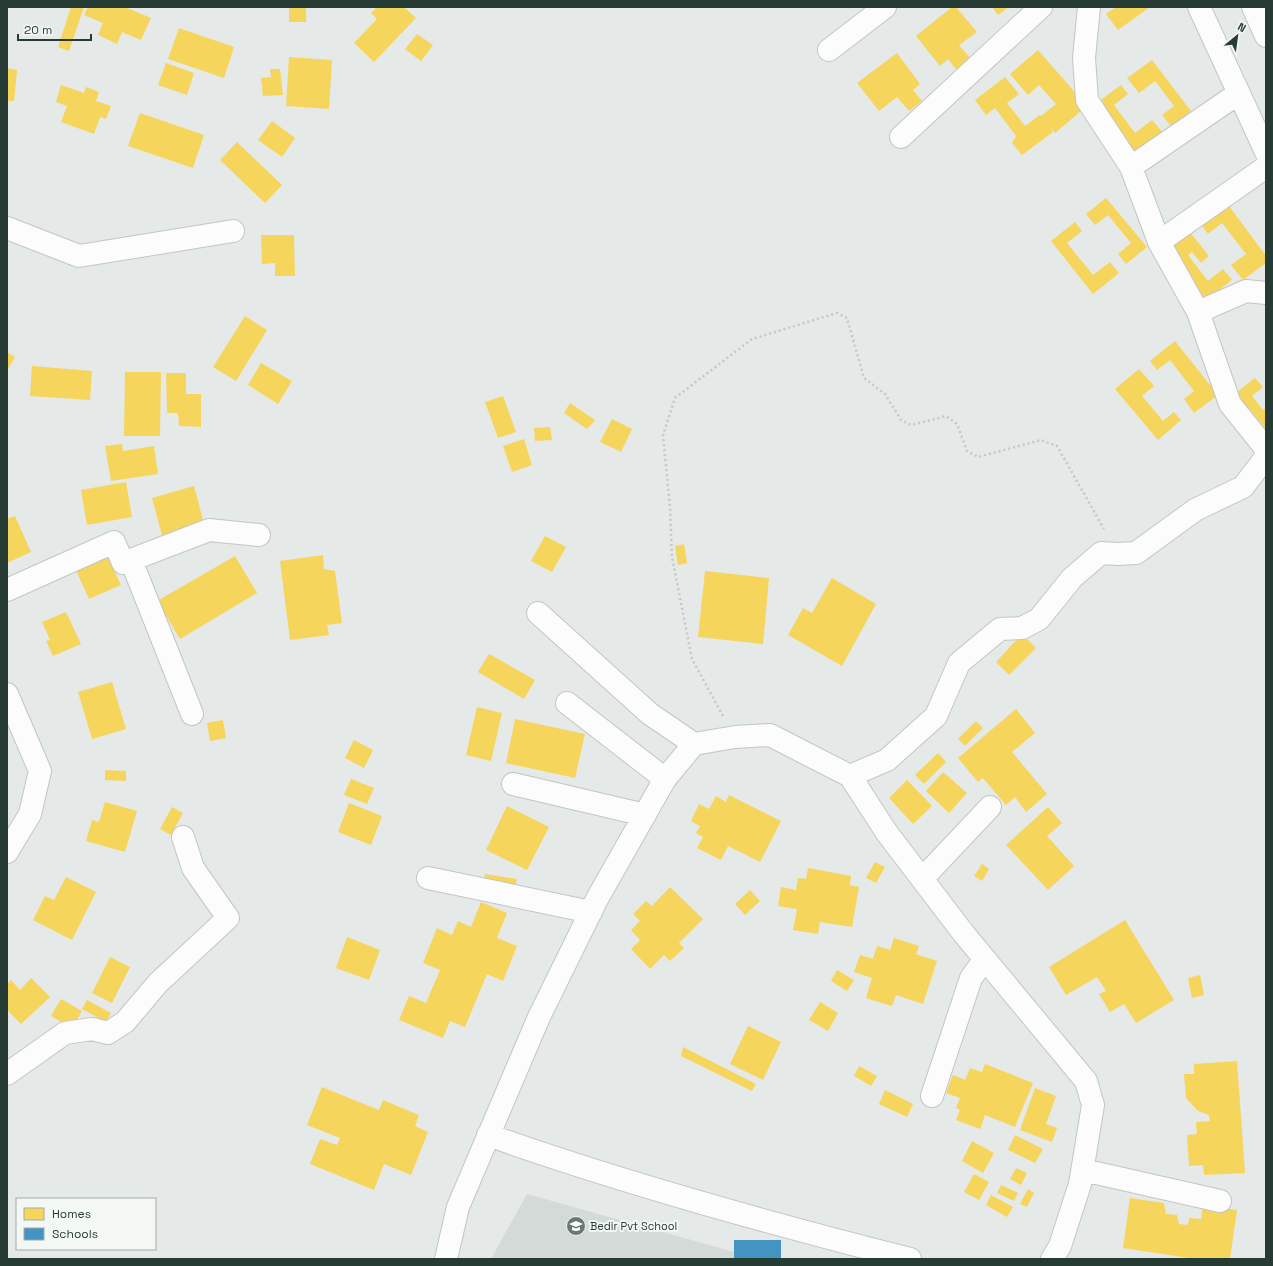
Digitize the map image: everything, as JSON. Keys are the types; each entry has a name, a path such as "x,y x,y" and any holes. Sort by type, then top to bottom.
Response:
{"street":[{"path":"829,50 885,7"},
{"path":"901,136 1041,7"},
{"path":"1089,7 1084,58 1087,100 1131,167 1158,242 1198,312 1230,404 1266,449"},
{"path":"1198,7 1266,152"},
{"path":"1253,7 1266,36"},
{"path":"1131,167 1239,93"},
{"path":"1158,242 1266,167"},
{"path":"7,228 79,256 234,231"},
{"path":"1198,312 1246,291 1266,293"},
{"path":"850,776 887,760 936,716 959,663 1000,629 1022,628 1039,619 1072,578 1101,552 1118,554 1136,553 1195,510 1243,487 1266,457"},
{"path":"7,590 114,542 123,563 209,530 259,535"},
{"path":"131,560 192,714"},
{"path":"538,613 650,714 694,744"},
{"path":"7,694 40,771 30,814 7,852"},
{"path":"567,703 665,779"},
{"path":"446,1259 458,1207 539,1017 591,912 665,779 694,744 735,737 770,735 850,776 887,834 985,959 1086,1081 1092,1105 1083,1170 1060,1246 1052,1259"},
{"path":"513,784 645,815"},
{"path":"922,879 990,807"},
{"path":"7,1074 65,1033 92,1029 108,1033 125,1022 158,983 228,918 193,868 183,837"},
{"path":"428,878 591,912"},
{"path":"932,1096 971,978 985,959"},
{"path":"488,1135 578,1167 818,1236 910,1259"},
{"path":"1083,1170 1220,1201"}],"path":[{"path":"735,737 692,659 672,557 670,506 663,435 674,398 752,339 837,313 847,318 864,378 885,394 901,420 911,425 946,416 957,424 967,451 978,457 1040,440 1056,446 1118,554"}],"shaded area":[{"name":"Bedir Pvt School","path":"527,1194 759,1259 491,1259"}],"building: Homes":[{"path":"71,7 84,7 69,51 58,47"},
{"path":"88,7 125,7 151,18 141,40 122,32 117,44 98,35 103,23 84,15"},
{"path":"289,7 306,7 306,22 289,22"},
{"path":"377,7 404,7 416,18 374,62 354,43 377,19 371,13"},
{"path":"952,7 956,7 977,32 959,45 970,58 956,69 948,59 940,66 916,36"},
{"path":"992,7 1009,7 998,15"},
{"path":"1116,7 1150,7 1118,30 1106,14"},
{"path":"179,28 234,47 224,78 168,59"},
{"path":"417,34 433,45 421,61 405,49"},
{"path":"1038,50 1087,106 1055,133 1051,128 1053,132 1022,155 1012,143 1016,136 995,108 986,115 975,100 1005,77 1019,94 1007,103 1025,126 1040,115 1041,116 1056,104 1039,85 1028,95 1010,74"},
{"path":"897,53 920,84 913,90 922,101 909,111 897,97 879,111 857,83"},
{"path":"289,57 332,60 329,109 286,106"},
{"path":"1152,60 1191,111 1171,126 1162,115 1174,106 1155,81 1139,93 1127,78"},
{"path":"166,63 194,73 187,95 158,85"},
{"path":"7,68 17,70 14,101 7,101"},
{"path":"270,69 280,69 283,95 263,96 261,78 271,77"},
{"path":"61,85 84,93 86,87 99,92 96,101 111,106 106,119 100,117 94,134 61,122 67,106 56,102"},
{"path":"1121,85 1128,94 1114,105 1135,133 1152,120 1165,135 1136,158 1094,105"},
{"path":"140,113 204,135 193,168 128,146"},
{"path":"272,121 295,138 282,157 258,140"},
{"path":"237,142 282,185 265,203 220,160"},
{"path":"1106,198 1147,247 1126,264 1118,254 1131,243 1108,215 1095,225 1086,214"},
{"path":"1226,202 1266,256 1266,263 1243,280 1231,265 1246,254 1222,223 1208,234 1199,222"},
{"path":"1075,222 1082,231 1067,243 1093,275 1110,262 1119,273 1093,294 1051,241"},
{"path":"1189,231 1209,256 1201,263 1192,252 1188,255 1208,281 1223,269 1232,280 1206,300 1166,249"},
{"path":"261,235 294,235 295,276 275,276 275,263 262,264"},
{"path":"245,316 267,330 236,381 213,367"},
{"path":"1175,341 1218,395 1194,413 1184,399 1194,391 1170,360 1157,370 1150,361"},
{"path":"7,352 15,357 7,371"},
{"path":"261,363 292,381 278,404 248,385"},
{"path":"32,366 92,371 90,400 30,396"},
{"path":"1139,369 1154,386 1142,396 1163,421 1174,412 1181,420 1158,440 1115,389"},
{"path":"125,372 161,372 160,436 124,436"},
{"path":"166,373 186,373 186,394 201,394 201,427 179,426 178,413 167,413"},
{"path":"1255,378 1263,387 1252,396 1263,410 1266,408 1266,429 1248,407 1245,409 1233,395"},
{"path":"503,396 516,432 498,438 485,402"},
{"path":"570,403 595,420 587,429 564,413"},
{"path":"612,419 632,429 621,452 600,442"},
{"path":"550,427 552,440 535,441 534,428"},
{"path":"524,439 532,465 512,472 503,446"},
{"path":"122,444 123,451 154,446 158,474 111,481 105,446"},
{"path":"126,482 132,517 87,525 81,490"},
{"path":"194,486 204,524 162,535 152,498"},
{"path":"15,516 31,552 7,563 7,519"},
{"path":"545,536 566,547 552,572 531,561"},
{"path":"684,544 687,563 678,565 675,546"},
{"path":"105,551 121,585 89,599 74,566"},
{"path":"323,555 324,569 335,571 342,623 327,625 329,635 290,640 280,561"},
{"path":"235,556 257,593 180,639 157,601"},
{"path":"705,571 769,578 763,644 698,637"},
{"path":"832,578 876,604 842,666 788,635 803,608 812,613"},
{"path":"66,612 81,644 53,656 46,641 50,640 42,622"},
{"path":"1022,634 1036,648 1009,675 996,662"},
{"path":"489,654 535,680 524,699 478,672"},
{"path":"112,682 126,729 92,739 78,692"},
{"path":"477,707 502,713 491,761 466,755"},
{"path":"1016,709 1035,733 1012,752 1047,794 1026,812 1015,797 1006,805 983,778 978,782 958,758"},
{"path":"515,719 585,734 575,778 506,763"},
{"path":"223,720 226,738 210,741 207,723"},
{"path":"976,721 983,728 965,746 958,739"},
{"path":"354,740 373,750 364,768 345,758"},
{"path":"938,753 946,762 924,784 915,775"},
{"path":"105,770 126,771 126,781 105,780"},
{"path":"943,772 967,793 949,813 926,791"},
{"path":"351,779 374,788 367,804 344,795"},
{"path":"907,780 932,806 913,824 889,798"},
{"path":"729,795 781,821 760,862 728,846 721,860 697,848 703,837 696,833 700,826 691,821 699,804 709,809 716,796 726,802"},
{"path":"105,802 137,811 125,852 86,841 92,820 99,822"},
{"path":"349,803 382,816 371,845 338,832"},
{"path":"507,806 549,827 527,870 486,850"},
{"path":"172,807 183,813 171,835 160,829"},
{"path":"1048,807 1062,823 1047,836 1074,866 1048,890 1006,845"},
{"path":"875,862 885,867 876,883 866,878"},
{"path":"982,864 989,869 982,881 974,876"},
{"path":"808,868 851,876 850,885 859,887 852,927 820,922 818,934 793,930 797,909 778,906 781,887 796,890 798,878 806,879"},
{"path":"485,874 517,879 515,889 483,884"},
{"path":"66,877 96,892 72,940 33,920 45,896 54,900"},
{"path":"670,887 703,919 679,943 684,948 670,961 664,955 650,969 631,949 640,940 631,930 640,921 633,914 646,901 652,906"},
{"path":"750,890 760,901 745,915 735,904"},
{"path":"481,902 507,913 497,938 517,946 503,981 487,974 465,1027 450,1021 443,1038 399,1020 409,996 426,1003 440,970 423,963 437,928 452,935 458,921 471,927"},
{"path":"1125,920 1174,1000 1136,1023 1124,1004 1110,1012 1099,994 1106,991 1097,977 1066,995 1049,967"},
{"path":"347,937 380,950 369,980 336,968"},
{"path":"894,938 919,946 916,954 937,961 923,1004 896,995 892,1006 866,998 872,978 854,972 860,955 873,959 877,946 890,950"},
{"path":"110,957 130,967 112,1003 92,993"},
{"path":"837,970 854,980 847,991 831,981"},
{"path":"1200,975 1204,995 1192,998 1188,978"},
{"path":"31,978 50,997 21,1024 7,1010 7,984 11,980 20,990"},
{"path":"61,999 82,1011 72,1028 51,1016"},
{"path":"87,1000 111,1013 106,1022 82,1009"},
{"path":"820,1002 838,1013 828,1031 809,1020"},
{"path":"748,1026 781,1042 763,1080 730,1064"},
{"path":"683,1047 756,1084 752,1091 681,1056"},
{"path":"1237,1061 1245,1173 1204,1175 1203,1165 1189,1166 1187,1135 1197,1134 1196,1122 1210,1121 1209,1115 1198,1111 1186,1098 1184,1074 1194,1074 1194,1064"},
{"path":"985,1064 1033,1083 1015,1127 985,1115 980,1129 956,1120 960,1110 956,1108 960,1098 946,1093 953,1075 965,1080 970,1068 982,1072"},
{"path":"859,1066 877,1076 871,1086 854,1076"},
{"path":"322,1087 379,1110 383,1100 419,1115 415,1126 428,1132 411,1175 384,1164 374,1190 310,1164 320,1139 337,1145 340,1138 307,1125"},
{"path":"1035,1088 1056,1096 1046,1124 1057,1128 1052,1142 1020,1130"},
{"path":"885,1090 913,1104 907,1117 879,1104"},
{"path":"1015,1135 1043,1149 1035,1163 1008,1150"},
{"path":"972,1141 994,1153 983,1173 962,1161"},
{"path":"1016,1168 1027,1173 1021,1185 1010,1179"},
{"path":"974,1174 989,1182 979,1200 964,1192"},
{"path":"1001,1185 1018,1193 1014,1201 997,1193"},
{"path":"1028,1189 1034,1193 1027,1207 1020,1204"},
{"path":"991,1195 1013,1207 1007,1217 986,1205"},
{"path":"1130,1198 1164,1203 1166,1214 1177,1215 1179,1224 1188,1225 1189,1218 1201,1219 1203,1205 1237,1210 1230,1259 1195,1259 1123,1248"}],"building: Schools":[{"path":"734,1240 781,1240 781,1259 734,1259"}],"place":[{"name":"Bedir Pvt School","path":"576,1226"}]}
